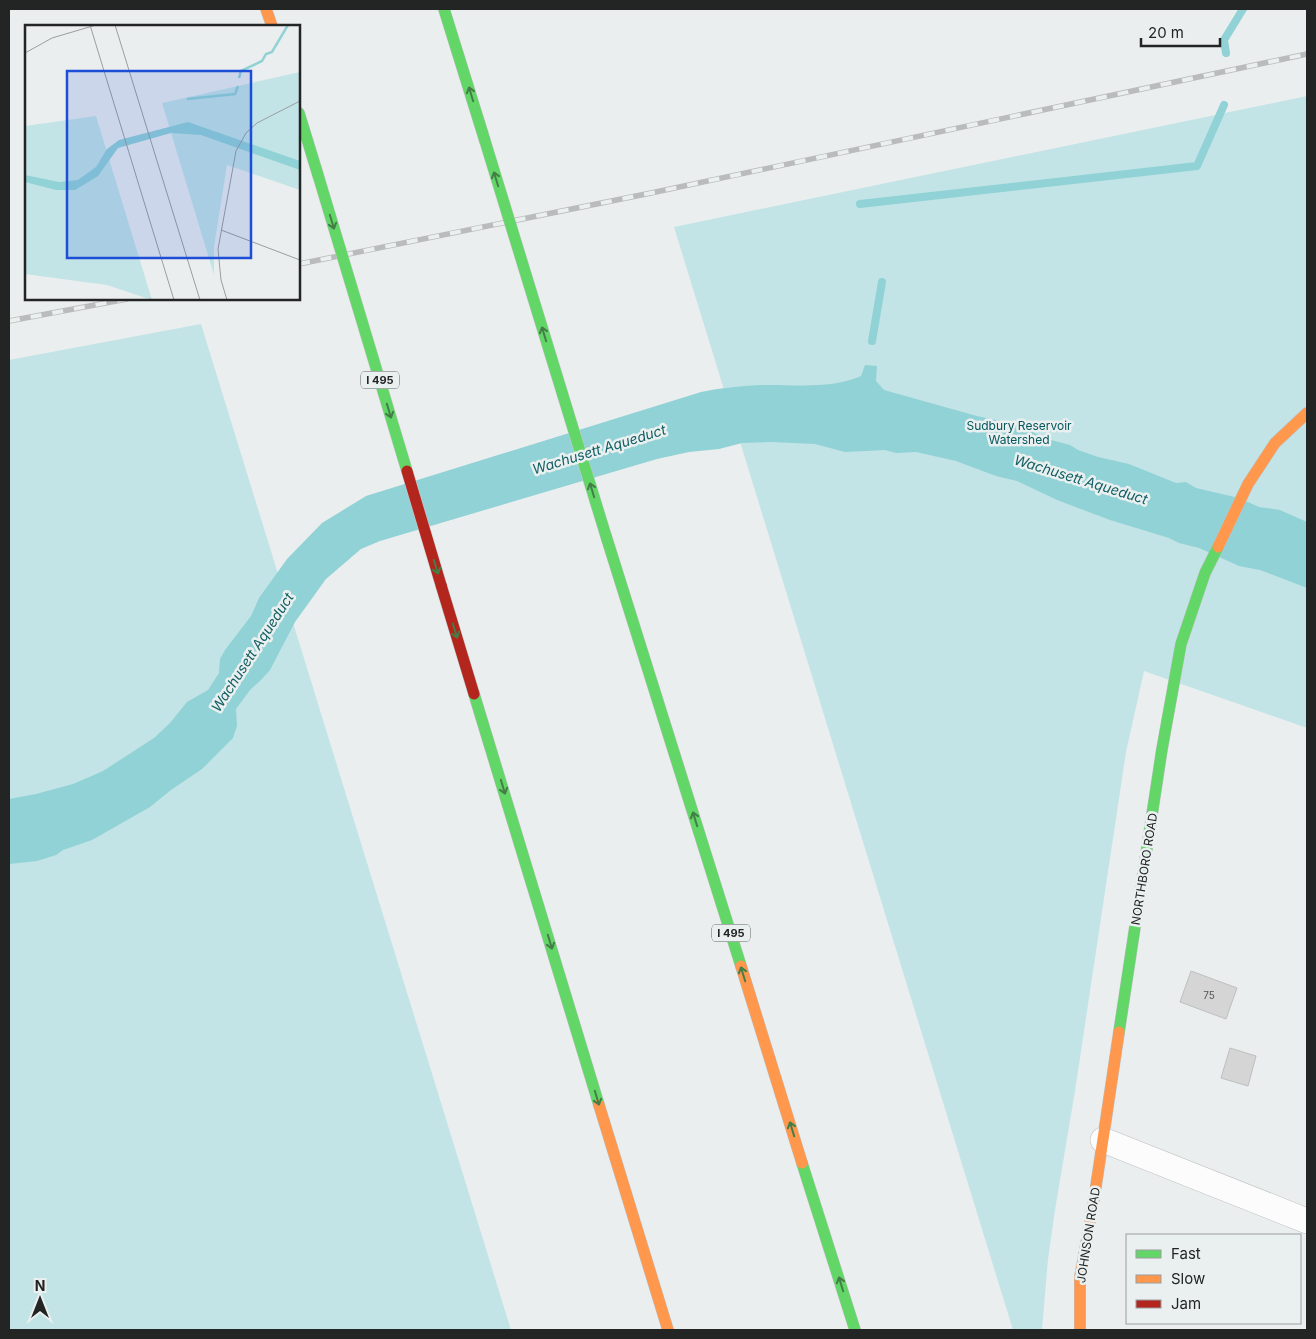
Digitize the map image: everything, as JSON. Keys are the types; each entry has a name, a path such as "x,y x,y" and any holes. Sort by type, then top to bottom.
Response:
{"main road":[{"path":"266,9 272,25"},
{"name":"I 495","path":"444,9 606,536 855,1330"},
{"name":"I 495","path":"300,116 668,1330"},
{"name":"NORTHBORO ROAD","path":"1103,1140 1162,749 1180,654 1205,573 1248,484 1276,443 1307,413"},
{"name":"JOHNSON ROAD","path":"1080,1330 1080,1277 1103,1140"}],"street":[{"path":"1103,1140 1307,1221"}],"green space":[{"name":"Sudbury Reservoir Watershed","path":"1307,96 1307,728 1144,671 1126,752 1075,1091 1055,1210 1048,1259 1042,1330 1013,1330 674,227"},
{"path":"201,324 511,1330 9,1330 9,360"}],"water":[{"name":"Wachusett Aqueduct","path":"865,365 877,366 876,381 884,390 977,416 1019,425 1047,439 1070,445 1098,457 1129,464 1176,483 1186,482 1196,488 1239,498 1259,507 1280,510 1307,522 1307,588 1260,570 1239,566 1199,548 1110,520 1057,500 1017,481 996,476 956,461 916,452 896,453 885,450 845,452 815,444 771,442 742,443 719,449 689,452 657,459 380,541 361,549 326,579 295,622 270,670 250,690 236,709 237,726 233,738 202,769 150,807 92,840 37,861 9,864 9,799 73,784 103,771 154,738 170,723 187,702 208,690 219,673 220,659 225,650 251,616 259,598 287,559 322,523 366,496 701,392 752,385 823,385 836,383 861,376"}],"building":[{"path":"1191,971 1237,988 1226,1019 1180,1002"},
{"path":"1230,1048 1256,1056 1248,1086 1221,1078"}],"waterway":[{"path":"1226,53 1224,40 1243,9"},
{"path":"860,204 1197,166 1224,105"},
{"path":"872,341 882,282"}],"railway":[{"path":"300,264 651,193 1307,54"},
{"path":"9,321 122,300"}],"traffic: fast":[{"path":"444,9 485,141"},
{"path":"300,116 318,175"},
{"path":"485,141 606,536"},
{"path":"318,175 407,471"},
{"path":"606,536 741,966"},
{"path":"1119,1032 1162,749 1181,644 1205,573 1218,547"},
{"path":"474,694 599,1105"},
{"path":"802,1163 855,1330"}],"traffic: slow":[{"path":"266,9 272,25"},
{"path":"1218,547 1248,484 1275,443 1307,413"},
{"path":"741,966 802,1163"},
{"path":"1080,1330 1080,1277 1093,1206 1119,1032"},
{"path":"599,1105 668,1330"}],"traffic: jam":[{"path":"407,471 441,585"},
{"path":"441,585 474,694"}]}
